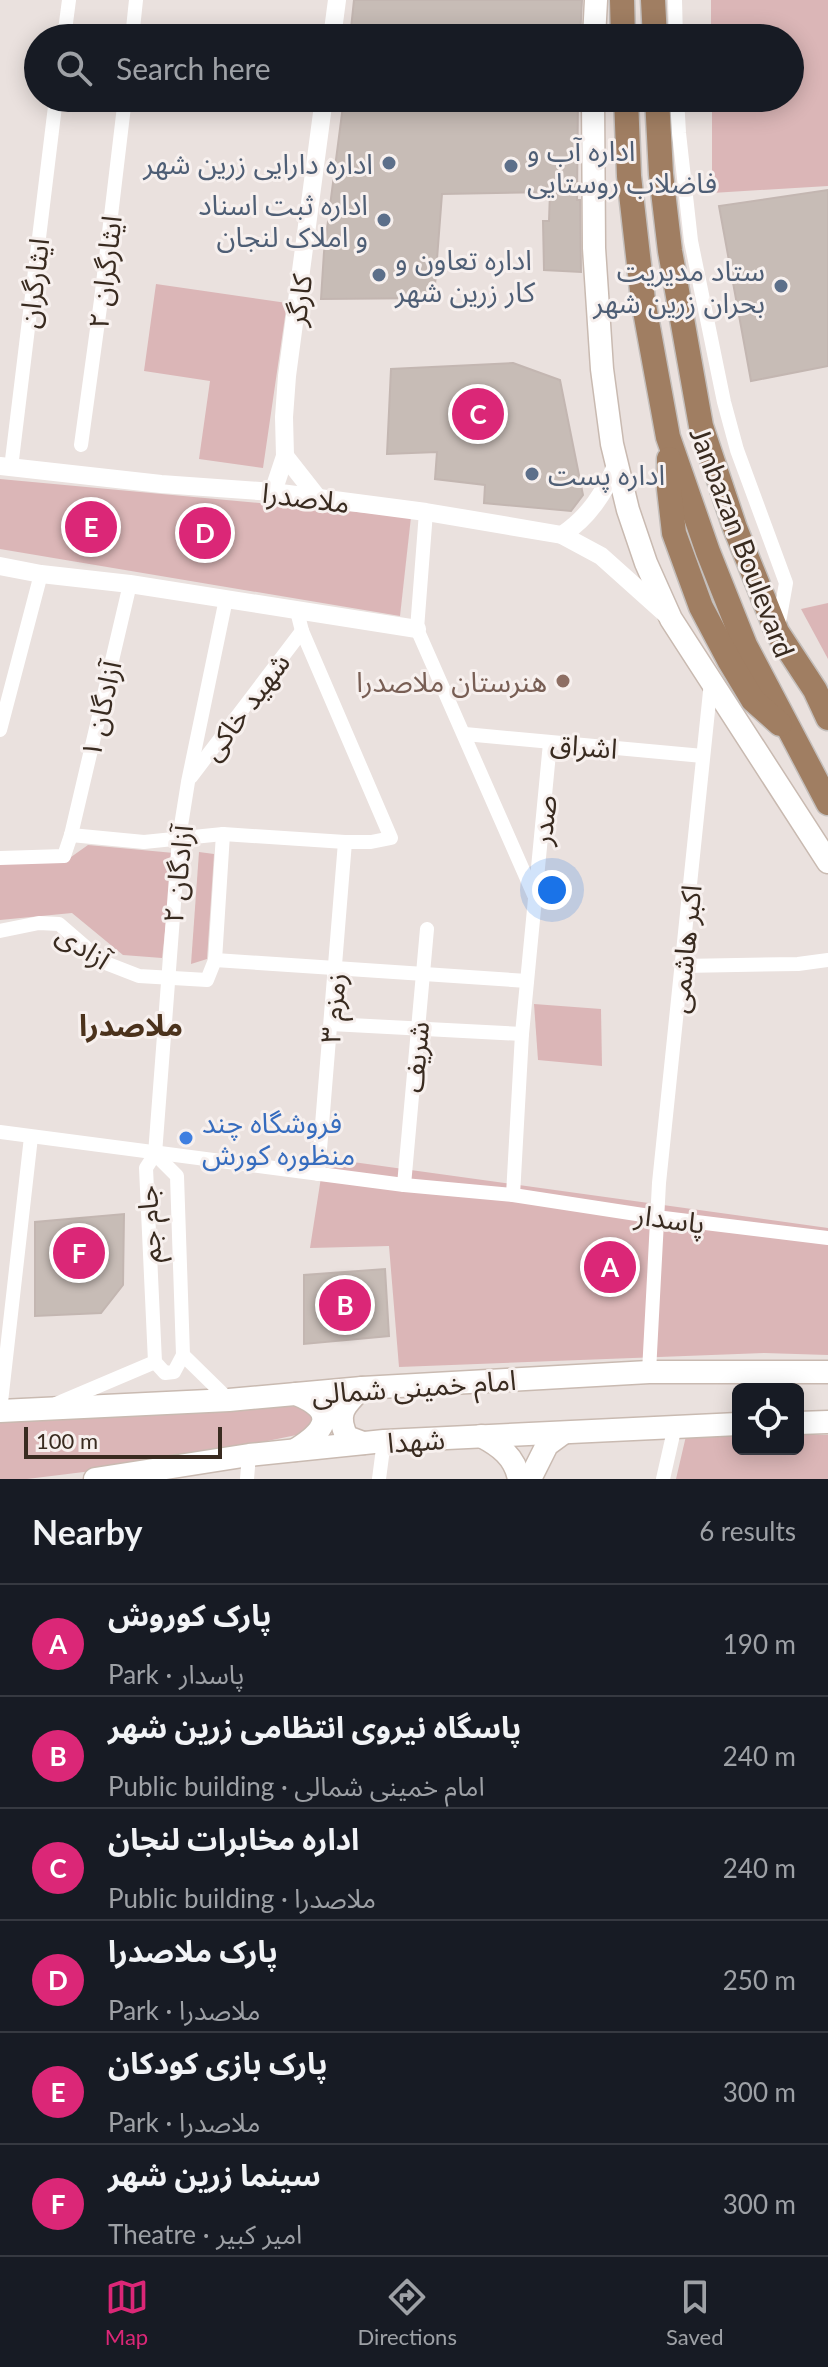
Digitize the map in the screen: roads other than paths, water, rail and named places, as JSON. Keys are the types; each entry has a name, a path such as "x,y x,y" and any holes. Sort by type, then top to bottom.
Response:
{"main road":[{"path":"595,24 596,0"},
{"path":"622,0 623,24"},
{"path":"653,0 654,24"},
{"path":"593,112 594,248 602,369 617,464 628,510 671,619 828,862"},
{"name":"Janbazan Boulevard","path":"627,112 629,176 643,300 668,437 674,533 701,607 729,660 753,700 791,734 828,803"},
{"name":"Janbazan Boulevard","path":"658,112 661,174 677,295 701,426 735,528 777,632 815,690 828,718"},
{"path":"643,300 677,295"},
{"name":"امام خمینی شمالی","path":"0,1411 229,1400 362,1388 649,1372 828,1372"},
{"path":"362,1388 346,1403 341,1425 347,1437 374,1442"},
{"path":"294,1450 315,1437 323,1421 318,1404 296,1394"},
{"path":"804,1423 828,1422"},
{"name":"شهدا","path":"95,1479 249,1455 374,1442 732,1424"},
{"path":"530,1479 547,1445 562,1434"},
{"path":"481,1436 501,1446 519,1479"}],"street":[{"path":"66,24 69,0"},
{"path":"133,24 136,0"},
{"path":"334,24 337,0"},
{"path":"675,0 676,24"},
{"name":"ایثارگران","path":"6,467 54,112"},
{"name":"ایثارگران ۲","path":"81,445 123,112"},
{"name":"کارگر","path":"273,492 285,456 287,376 322,112"},
{"path":"678,112 691,241 724,402 737,450 786,583 777,632"},
{"path":"285,456 318,498"},
{"path":"562,535 588,515 608,485 617,464"},
{"name":"ملاصدرا","path":"6,467 161,484 273,492 426,512 562,535 601,556 671,619"},
{"path":"426,512 417,629 535,897"},
{"path":"0,566 417,629"},
{"path":"0,730 41,574"},
{"name":"آزادگان ۱","path":"71,835 130,584"},
{"name":"آزادگان ۲","path":"155,1154 179,838 226,599"},
{"path":"0,858 64,856 71,835 144,842 223,834 345,842 391,838 302,631 297,611"},
{"name":"شهید خاکی","path":"188,782 302,631"},
{"name":"اکبر هاشمی","path":"649,1372 656,1217 711,682"},
{"name":"اشراق","path":"465,734 703,756"},
{"name":"صدر","path":"513,1195 522,1034 550,743"},
{"path":"223,834 215,960 527,981"},
{"name":"زمزم ۳","path":"318,1174 345,842"},
{"name":"آزادی","path":"0,931 39,923 59,924 103,962 139,976 207,980 215,960"},
{"name":"شریف","path":"404,1185 427,929"},
{"path":"682,966 798,964 828,960"},
{"path":"331,1024 522,1034"},
{"name":"پاسدار","path":"0,1132 404,1185 513,1195 656,1217 828,1238"},
{"path":"0,1411 31,1137"},
{"name":"جام جم","path":"155,1362 146,1168 155,1154 177,1176 183,1355"},
{"path":"41,1410 155,1362 165,1373 174,1372 183,1355 229,1400"},
{"path":"663,1479 675,1426"},
{"path":"374,1442 379,1479"},
{"path":"247,1479 249,1455"}],"place":[{"name":"اداره دارایی زرین شهر","path":"389,163"},
{"name":"اداره آب و فاضلاب روستایی","path":"511,166"},
{"name":"اداره ثبت اسناد و املاک لنجان","path":"384,220"},
{"name":"اداره تعاون و کار زرین شهر","path":"379,275"},
{"name":"ستاد مدیریت بحران زرین شهر","path":"781,286"},
{"name":"اداره مخابرات لنجان","path":"478,414"},
{"name":"اداره پست","path":"532,474"},
{"name":"پارک بازی کودکان","path":"91,527"},
{"name":"پارک ملاصدرا","path":"205,533"},
{"name":"هنرستان ملاصدرا","path":"563,681"},
{"name":"فروشگاه چند منظوره کورش","path":"186,1138"},
{"name":"سینما زرین شهر","path":"79,1253"},
{"name":"پارک کوروش","path":"610,1267"},
{"name":"پاسگاه نیروی انتظامی زرین شهر","path":"345,1305"}],"district":[{"name":"ملاصدرا","path":"131,1024"}]}
